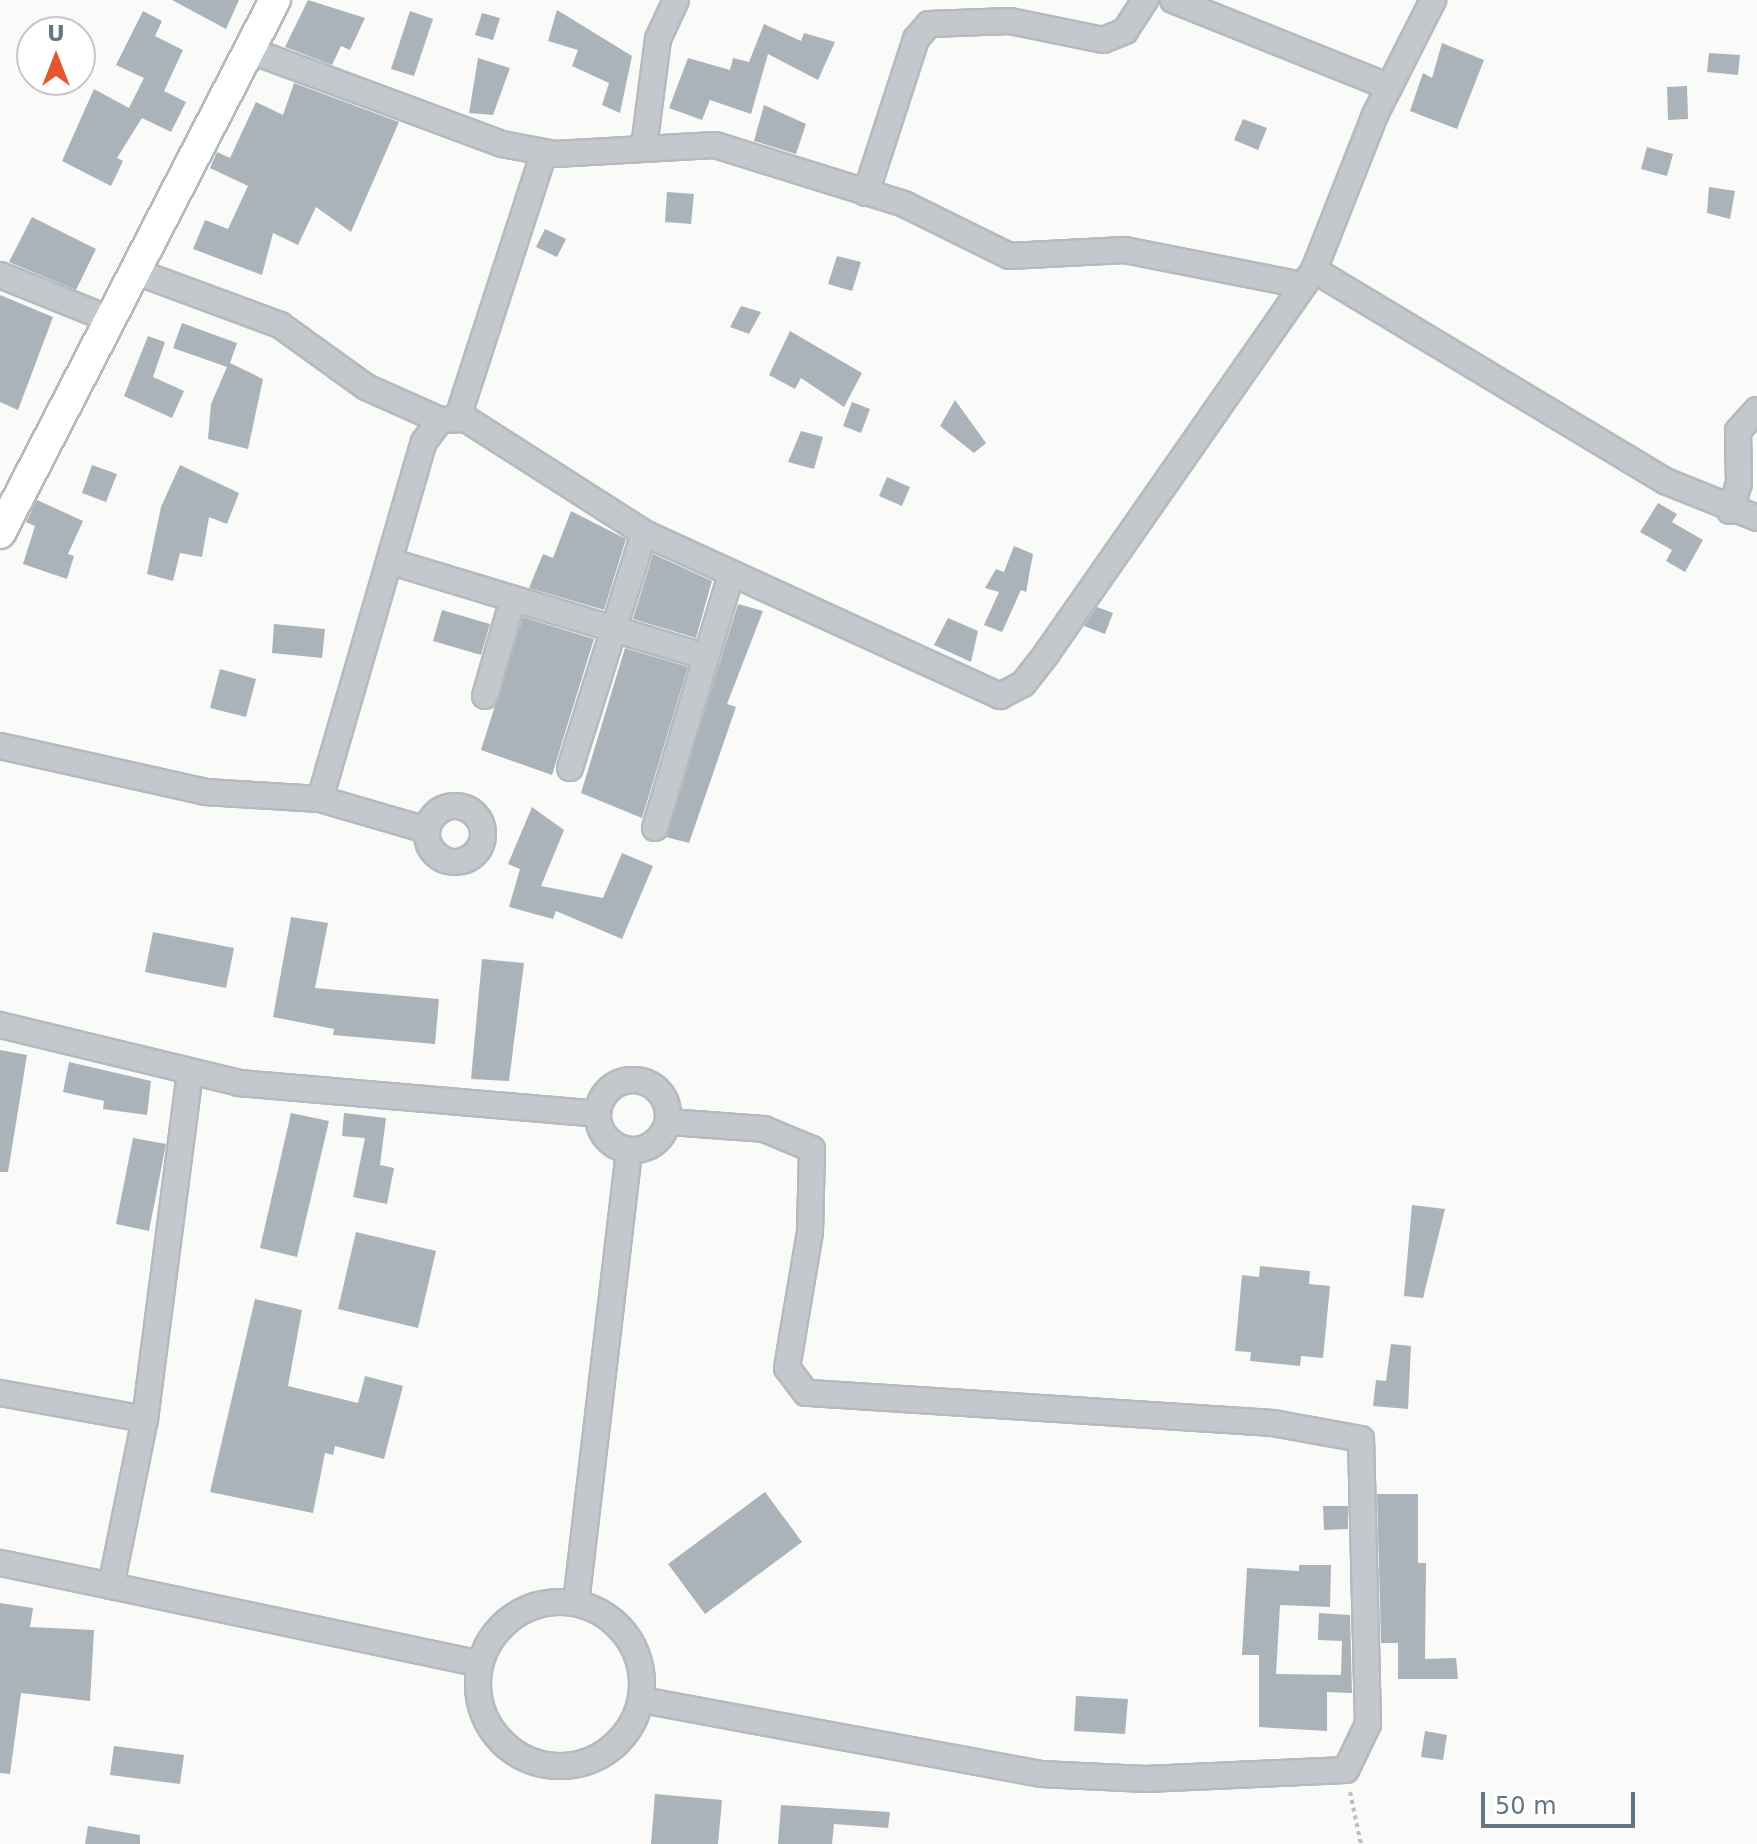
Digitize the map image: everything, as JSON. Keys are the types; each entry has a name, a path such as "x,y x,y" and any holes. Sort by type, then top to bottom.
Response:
{"main road":[{"path":"0,533 275,0"}],"street":[{"path":"644,147 661,25 676,0"},
{"path":"866,193 916,39 929,24 1010,21 1103,40 1125,31 1145,0"},
{"path":"1173,0 1389,87"},
{"path":"134,271 280,325 366,387 449,418 644,533 731,575 986,692 1012,691 1047,653 1308,278 1389,87 1433,0"},
{"path":"249,50 460,130 544,153 715,145 866,193 1009,256 1125,250 1308,278 1665,481 1730,511 1757,518"},
{"path":"320,799 392,562 424,442 449,418 544,153"},
{"path":"0,275 109,319"},
{"path":"1730,511 1739,483 1738,431 1757,410"},
{"path":"570,768 644,533"},
{"path":"392,562 703,656"},
{"path":"655,828 703,656 731,575"},
{"path":"485,696 513,599"},
{"path":"0,746 205,792 320,799 427,830"},
{"path":"0,1025 190,1072 597,1114"},
{"path":"111,1586 145,1419 190,1072"},
{"path":"637,1080 662,1094 668,1122 654,1144 629,1151 606,1138 597,1114 609,1088 637,1080"},
{"path":"642,1700 1041,1774 1267,1779 1346,1770 1368,1724 1361,1439 1273,1423 806,1393 787,1368 810,1232 812,1149 764,1129 668,1122"},
{"path":"576,1603 629,1151"},
{"path":"0,1393 145,1419"},
{"path":"0,1563 480,1664"},
{"path":"576,1603 606,1616 629,1638 642,1668 642,1700 630,1730 607,1752 577,1765 544,1765 515,1753 492,1731 479,1701 480,1664 514,1616 543,1604 576,1603"}],"path":[{"path":"1346,1770 1361,1844"}],"building":[{"path":"172,0 239,0 226,29"},
{"path":"308,0 365,18 350,50 341,46 332,65 285,47"},
{"path":"557,10 632,56 620,113 602,105 609,83 572,66 578,50 548,41"},
{"path":"143,11 162,21 155,36 183,50 164,91 186,102 171,132 142,118 117,158 123,161 111,186 62,161 91,96 96,96 96,90 129,108 144,78 116,65"},
{"path":"410,11 433,19 414,76 391,69"},
{"path":"482,13 500,18 493,40 475,35"},
{"path":"764,24 801,41 804,33 835,42 818,80 768,54 751,114 710,100 702,120 669,108 688,58 730,70 733,58 749,62"},
{"path":"1442,43 1484,60 1457,129 1410,111 1423,73 1432,78"},
{"path":"1709,53 1740,55 1738,75 1707,72"},
{"path":"478,58 510,68 493,115 469,113"},
{"path":"294,83 399,122 351,232 316,207 298,245 273,233 262,275 193,249 205,220 228,229 248,186 210,168 217,152 230,158 256,102 283,115"},
{"path":"1687,86 1688,119 1668,120 1667,87"},
{"path":"764,105 806,124 796,154 754,141"},
{"path":"1243,119 1267,128 1258,150 1234,140"},
{"path":"1647,147 1673,154 1667,176 1641,169"},
{"path":"1709,187 1735,191 1730,219 1707,213"},
{"path":"667,192 694,194 691,224 665,222"},
{"path":"32,217 96,249 76,290 9,262"},
{"path":"545,229 566,239 557,257 536,247"},
{"path":"837,256 861,262 852,291 828,284"},
{"path":"0,295 53,317 18,410 0,402"},
{"path":"741,306 761,312 749,334 730,327"},
{"path":"182,323 237,343 230,363 263,379 248,449 208,439 211,404 227,367 173,348"},
{"path":"790,331 862,373 844,407 801,378 795,389 769,375"},
{"path":"148,336 165,342 153,377 184,391 172,418 124,396"},
{"path":"955,400 986,443 974,453 940,426"},
{"path":"852,402 870,409 861,433 843,426"},
{"path":"801,431 823,437 814,469 788,462"},
{"path":"92,465 117,474 106,502 82,493"},
{"path":"180,465 239,493 227,524 209,517 202,557 180,553 173,581 147,574 161,507"},
{"path":"887,477 910,487 902,506 879,496"},
{"path":"37,500 83,521 68,554 74,556 67,579 23,564 35,526 26,522"},
{"path":"1658,503 1677,514 1672,522 1703,540 1685,572 1666,561 1672,550 1640,532"},
{"path":"571,511 626,539 604,610 529,588 543,554 553,558"},
{"path":"1014,546 1033,554 1026,592 1021,590 1002,632 984,625 999,592 985,588 996,569 1004,572"},
{"path":"653,554 712,581 696,638 633,619"},
{"path":"738,604 763,611 727,704 736,707 689,843 666,837"},
{"path":"1097,607 1113,613 1105,634 1084,626"},
{"path":"442,610 490,624 481,655 433,641"},
{"path":"523,617 594,639 552,775 481,750"},
{"path":"948,618 978,631 971,662 934,645"},
{"path":"274,624 325,629 322,658 272,653"},
{"path":"625,648 688,667 642,818 581,793"},
{"path":"220,669 256,679 246,717 210,708"},
{"path":"532,807 564,830 541,886 603,898 622,853 653,866 622,939 556,911 553,919 509,907 520,869 508,864"},
{"path":"291,917 328,923 315,988 439,999 435,1044 333,1035 334,1029 273,1017"},
{"path":"153,932 234,948 226,988 145,972"},
{"path":"482,959 524,963 509,1081 471,1079"},
{"path":"0,1050 27,1055 8,1172 0,1172"},
{"path":"69,1062 151,1081 147,1115 103,1109 104,1101 63,1092"},
{"path":"291,1113 329,1121 297,1257 260,1248"},
{"path":"344,1113 386,1118 380,1165 394,1168 387,1204 353,1197 365,1138 342,1136"},
{"path":"133,1138 166,1144 149,1231 116,1224"},
{"path":"1412,1205 1445,1209 1423,1298 1404,1296"},
{"path":"356,1232 436,1251 418,1328 338,1309"},
{"path":"1260,1266 1310,1271 1309,1284 1330,1286 1323,1358 1301,1356 1300,1366 1250,1361 1251,1352 1235,1351 1242,1275 1259,1277"},
{"path":"255,1299 302,1310 288,1386 358,1403 365,1376 403,1386 384,1459 335,1446 333,1455 325,1453 313,1513 210,1492"},
{"path":"1391,1344 1411,1346 1408,1409 1373,1406 1376,1380 1386,1381"},
{"path":"765,1492 802,1542 705,1614 668,1564"},
{"path":"1377,1494 1418,1494 1418,1563 1426,1563 1425,1659 1456,1658 1458,1679 1398,1679 1398,1643 1381,1643"},
{"path":"1323,1506 1348,1506 1348,1529 1324,1530"},
{"path":"1299,1565 1331,1565 1330,1607 1280,1605 1276,1674 1341,1675 1342,1641 1318,1640 1319,1613 1350,1615 1352,1693 1327,1692 1327,1731 1259,1727 1259,1655 1242,1655 1247,1568 1299,1571"},
{"path":"0,1603 33,1608 30,1627 94,1630 90,1701 21,1693 10,1774 0,1773"},
{"path":"1076,1696 1128,1699 1125,1734 1074,1731"},
{"path":"1425,1731 1447,1735 1443,1760 1421,1757"},
{"path":"114,1746 184,1755 180,1784 110,1775"},
{"path":"655,1794 722,1800 718,1844 651,1844"},
{"path":"781,1805 890,1812 888,1828 834,1824 832,1844 778,1844"},
{"path":"88,1826 140,1835 140,1844 85,1844"}]}
